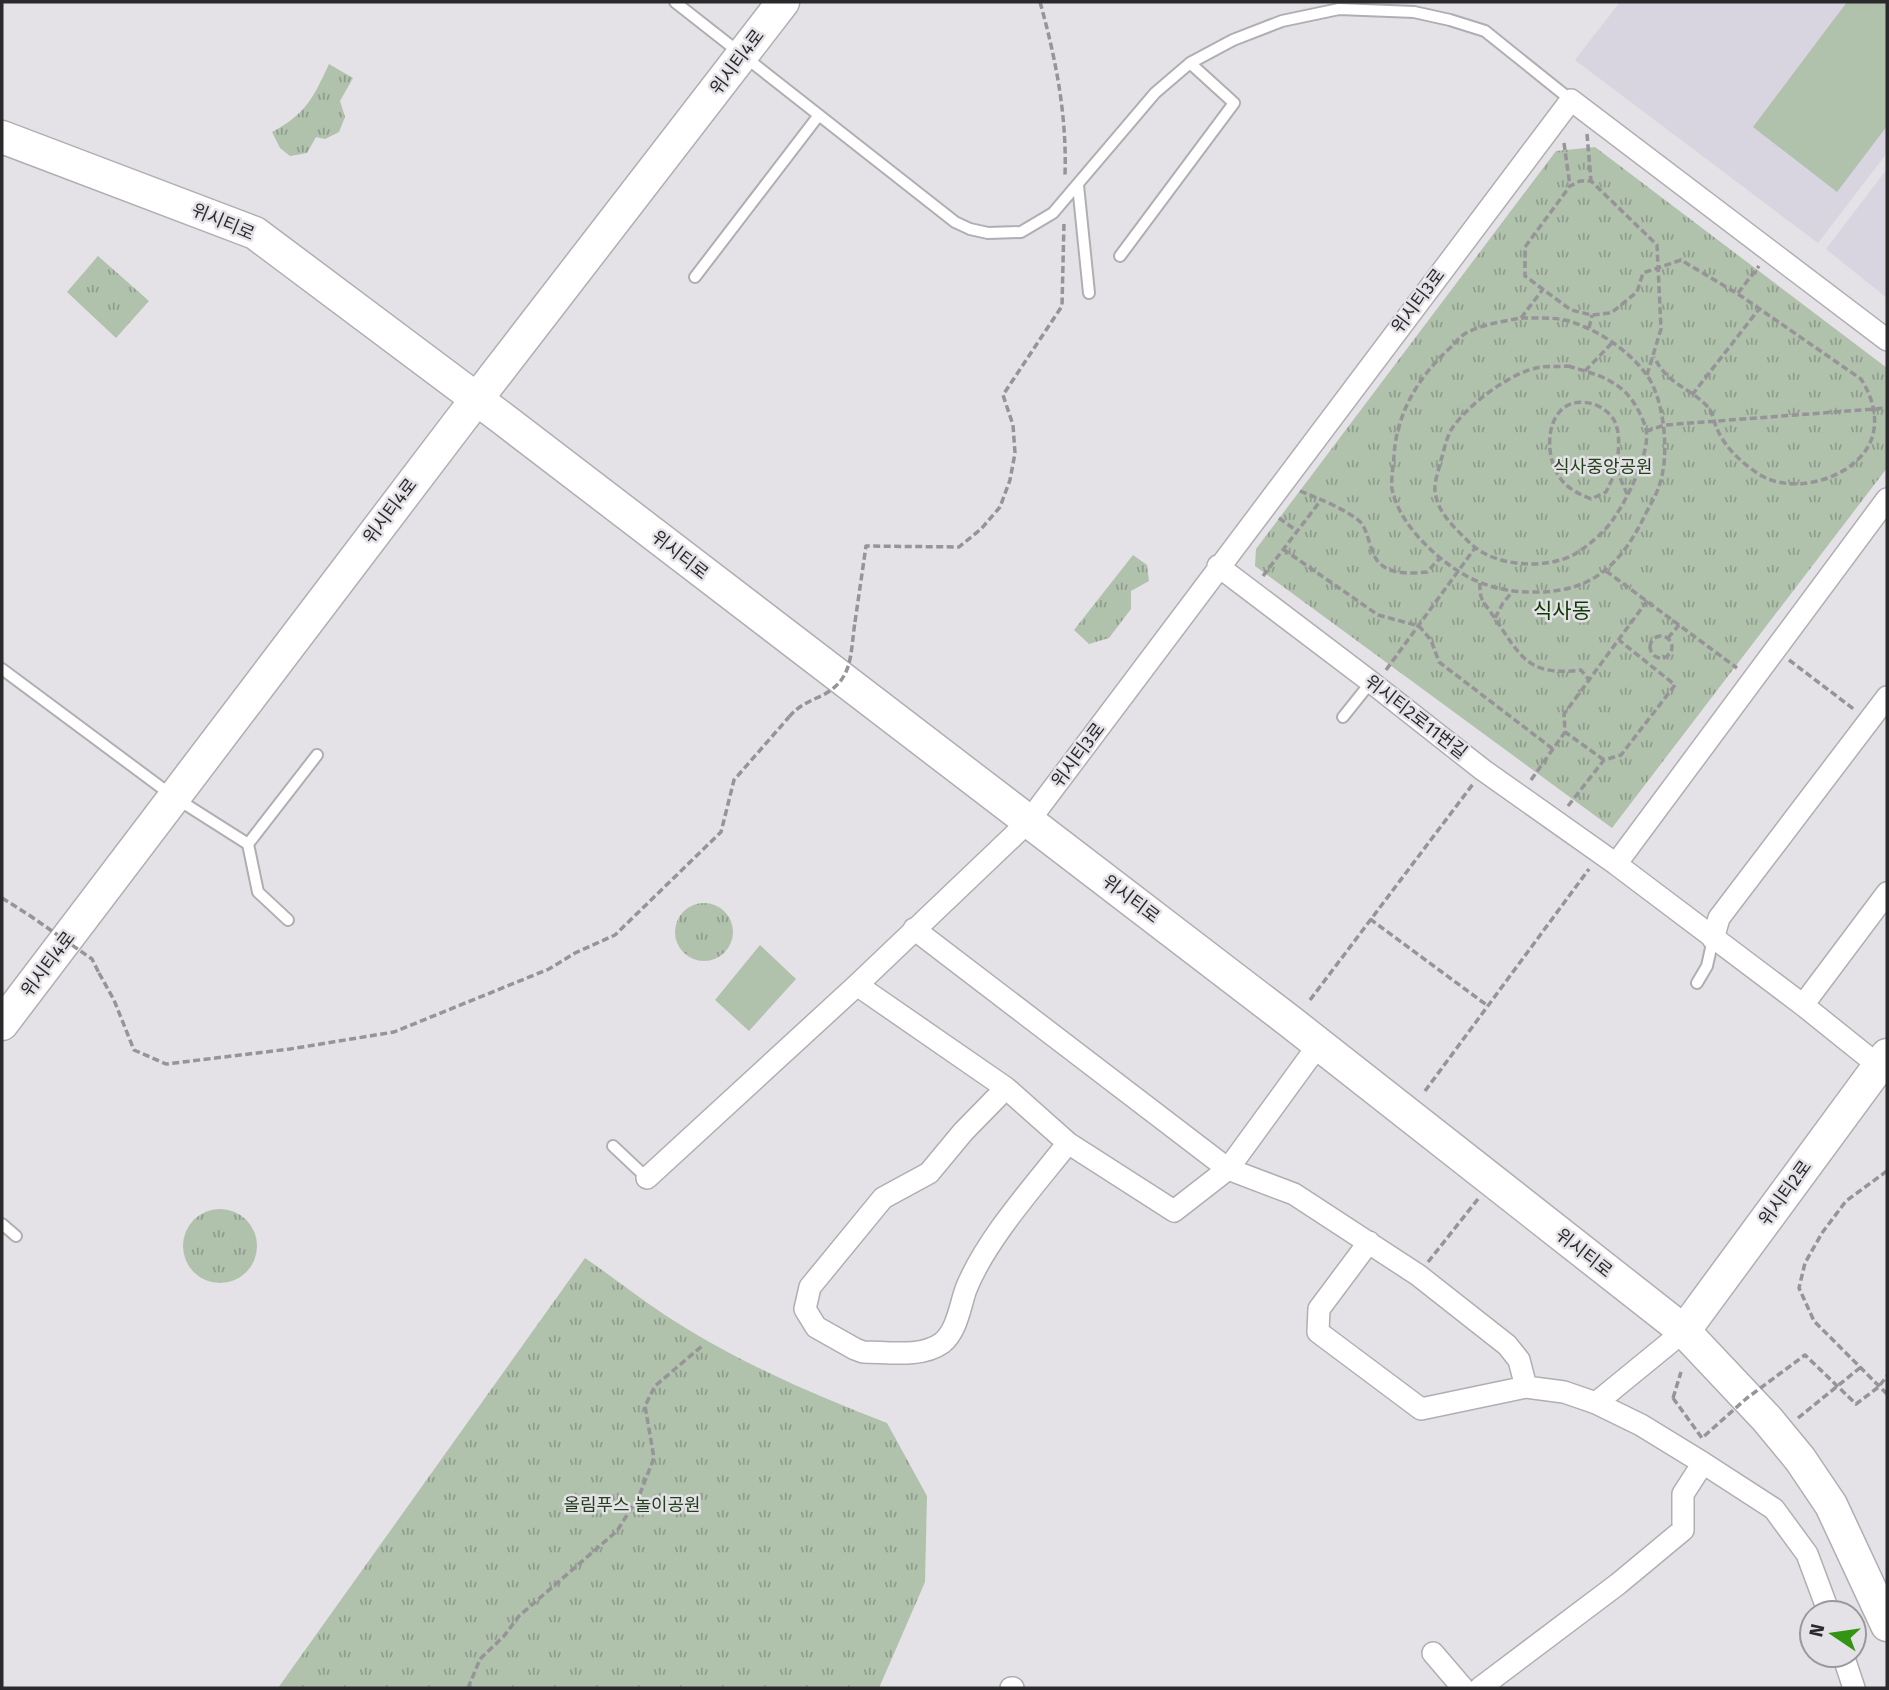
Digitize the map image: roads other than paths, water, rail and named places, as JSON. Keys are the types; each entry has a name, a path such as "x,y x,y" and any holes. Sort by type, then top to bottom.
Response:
{"main road":[{"name":"위시티4로","path":"2,1024 476,399 783,2"},
{"name":"위시티로","path":"2,137 254,233 476,399 1319,1044 1684,1331 1767,1419 1800,1459 1831,1505 1887,1625"},
{"name":"위시티2로","path":"1684,1331 1883,1061"}],"street":[{"path":"1571,100 1887,340"},
{"name":"위시티3로","path":"647,1178 857,985 1028,822 1571,100"},
{"path":"1616,864 1887,499"},
{"name":"위시티2로11번길","path":"1218,566 1378,676 1483,770 1616,864 1713,939 1883,1061"},
{"path":"1713,939 1719,918 1887,696"},
{"path":"1803,1005 1887,893"},
{"path":"914,929 1228,1169 1294,1194 1418,1275 1507,1345 1519,1360 1526,1387"},
{"path":"857,985 1006,1088 1068,1143 1174,1211 1228,1169 1319,1044"},
{"path":"1006,1088 963,1132 929,1173 883,1198 810,1287 805,1309 816,1327 863,1352 925,1352 944,1342 954,1325 967,1287 988,1251 1015,1210 1068,1143"},
{"path":"1369,1242 1319,1308 1318,1332 1420,1409 1526,1387 1564,1392 1596,1403 1641,1425 1774,1509 1807,1553 1824,1599"},
{"path":"1596,1403 1684,1331"},
{"path":"1480,1688 1618,1584 1683,1530 1682,1494 1703,1463"},
{"path":"1433,1653 1463,1688"},
{"path":"1848,1669 1854,1688"}],"lane":[{"path":"675,2 955,222 970,229 1004,234 1021,232 1053,214 1156,93 1190,63 1233,40 1282,21 1339,9 1414,12 1450,19 1485,31 1571,100"},
{"path":"1120,257 1234,103 1190,63"},
{"path":"695,277 818,115"},
{"path":"1078,185 1089,293"},
{"path":"2,669 174,797 248,844 258,892 288,920"},
{"path":"1342,717 1378,676"},
{"path":"248,844 317,755"},
{"path":"1697,983 1707,966 1713,939"},
{"path":"613,1146 647,1178"},
{"path":"2,1224 16,1236"}],"district":[{"name":"식사동","path":"1562,611"}],"park label":[{"name":"식사중앙공원","path":"1603,467"},
{"name":"올림푸스 놀이공원","path":"632,1505"}]}
